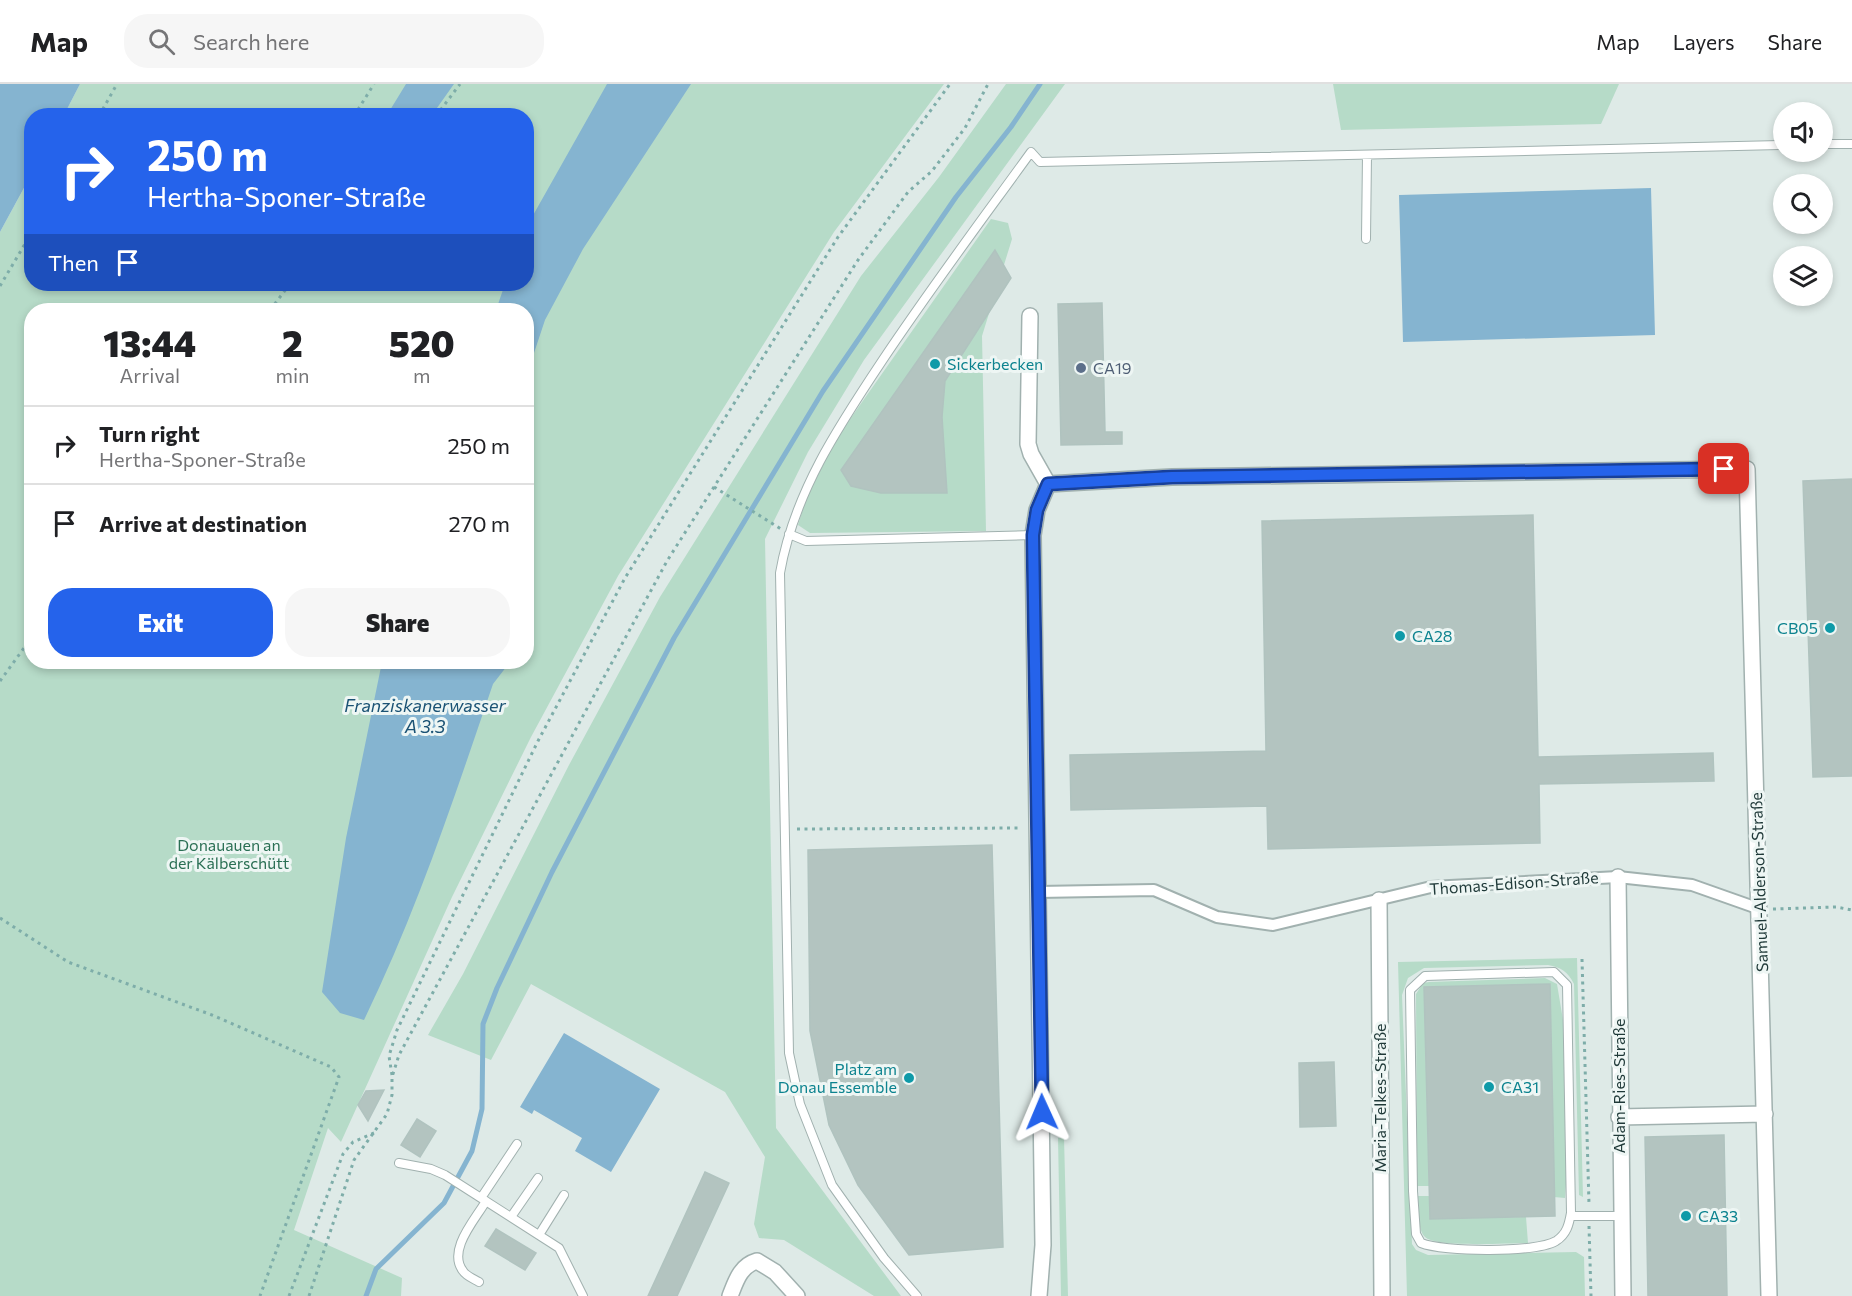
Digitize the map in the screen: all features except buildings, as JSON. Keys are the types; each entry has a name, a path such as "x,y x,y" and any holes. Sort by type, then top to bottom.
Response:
{"street":[{"path":"1030,316 1028,444 1048,484 1037,510 1033,535 1043,1234 1039,1296"},
{"name":"Samuel-Alderson-Straße","path":"1048,484 1172,477 1747,469 1769,1296"},
{"name":"Thomas-Edison-Straße","path":"1038,892 1154,890 1217,918 1273,925 1431,887 1618,877 1692,885 1760,909"},
{"name":"Adam-Ries-Straße","path":"1618,877 1619,1116 1623,1296"},
{"name":"Maria-Telkes-Straße","path":"1378,900 1382,1296"},
{"path":"1619,1116 1765,1114"},
{"path":"730,1296 740,1271 748,1264 757,1261 775,1272 797,1296"},
{"path":"1032,1296 1040,1280"},
{"path":"1040,1280 1046,1296"}],"lane":[{"path":"1833,144 1852,144"},
{"path":"917,1296 885,1258 832,1185 800,1104 789,1053 780,573 789,534 802,496 832,436 903,329 1031,152 1040,162 1773,145"},
{"path":"1366,239 1367,155"},
{"path":"789,534 806,540 1033,535"},
{"path":"1554,972 1567,985 1571,1216 1568,1228 1557,1240 1529,1248 1432,1248 1421,1243 1416,1234 1410,990 1425,976 1554,972"},
{"path":"479,1282 463,1272 458,1260 459,1246 517,1144"},
{"path":"399,1163 431,1169 445,1176 559,1248 584,1296"},
{"path":"511,1217 538,1178"},
{"path":"539,1235 564,1195"},
{"path":"1571,1216 1621,1216"}],"path":[{"path":"104,108 117,84"},
{"path":"359,108 374,84"},
{"path":"442,108 460,84"},
{"path":"309,1296 354,1160 387,1114 392,1095 389,1056 397,1030 538,741 625,578 838,237 950,84"},
{"path":"392,1077 399,1055 453,952 667,561 858,260 908,192 932,171 964,128 988,84"},
{"path":"0,286 24,246"},
{"path":"275,303 285,291"},
{"path":"714,487 789,534"},
{"path":"0,681 24,648"},
{"path":"786,829 1038,828"},
{"path":"1760,909 1836,907 1852,910"},
{"path":"0,918 68,962 212,1015 331,1067 339,1077 260,1296"},
{"path":"1582,959 1591,1296"},
{"path":"289,1296 343,1154 353,1142 375,1132"}],"green space":[{"name":"Donauauen an der Kälberschütt","path":"80,84 944,84 834,232 618,576 531,737 452,897 341,1142 328,1128 294,1230 402,1278 401,1296 0,1296 0,232 24,188 24,291 534,291 534,108 68,108"},
{"path":"1006,84 1065,84 864,360 808,452 765,539 776,1128 901,1296 874,1296 784,1240 759,1238 754,1224 765,1157 725,1092 531,984 491,1060 428,1035 463,974 569,765 660,597 861,276 939,177"},
{"path":"1333,84 1619,84 1601,124 1341,130"},
{"path":"991,219 1008,223 1012,239 982,336 986,531 810,533 798,525 806,499 836,439"},
{"path":"1577,958 1583,1197 1579,1195 1574,984 1567,973 1548,965 1424,968 1408,978 1402,995 1412,1244 1416,1250 1428,1255 1576,1252 1584,1257 1585,1296 1407,1296 1398,962"},
{"path":"1545,978 1557,984 1565,1032 1568,1155 1565,1198 1554,1197 1424,987 1429,1186 1417,1186 1416,994 1423,983 1429,982"},
{"path":"1064,1137 1068,1296 1061,1296 1058,1138"},
{"path":"1418,1196 1429,1196 1430,1219 1526,1217 1528,1243 1458,1244 1432,1240 1422,1233"}],"water":[{"path":"0,84 80,84 68,108 24,108 24,188 0,232"},
{"path":"406,84 454,84 437,108 391,108"},
{"path":"607,84 691,84 583,249 545,320 534,353 534,303 498,303 503,291 534,291 534,214"},
{"path":"1651,188 1655,335 1403,342 1399,195"},
{"name":"Franziskanerwasser A 3.3","path":"381,669 505,669 493,684 418,896 364,1020 340,1013 322,992 346,838"},
{"path":"564,1033 660,1089 611,1172 575,1151 582,1138 534,1110 532,1114 520,1107"}],"waterway":[{"path":"366,1296 376,1269 444,1203 472,1151 482,1109 483,1024 497,988 552,872 674,638 823,391 956,197 1011,127 1040,84"}],"place":[{"name":"Sickerbecken","path":"935,364"},
{"name":"CA19","path":"1081,368"},
{"name":"CB05","path":"1830,628"},
{"name":"CA28","path":"1400,636"},
{"name":"Platz am Donau Essemble","path":"909,1078"},
{"name":"CA31","path":"1489,1087"},
{"name":"CA33","path":"1686,1216"}],"route":[{"path":"1042,1112 1033,535 1037,510 1048,484 1172,477 1724,469"}]}
